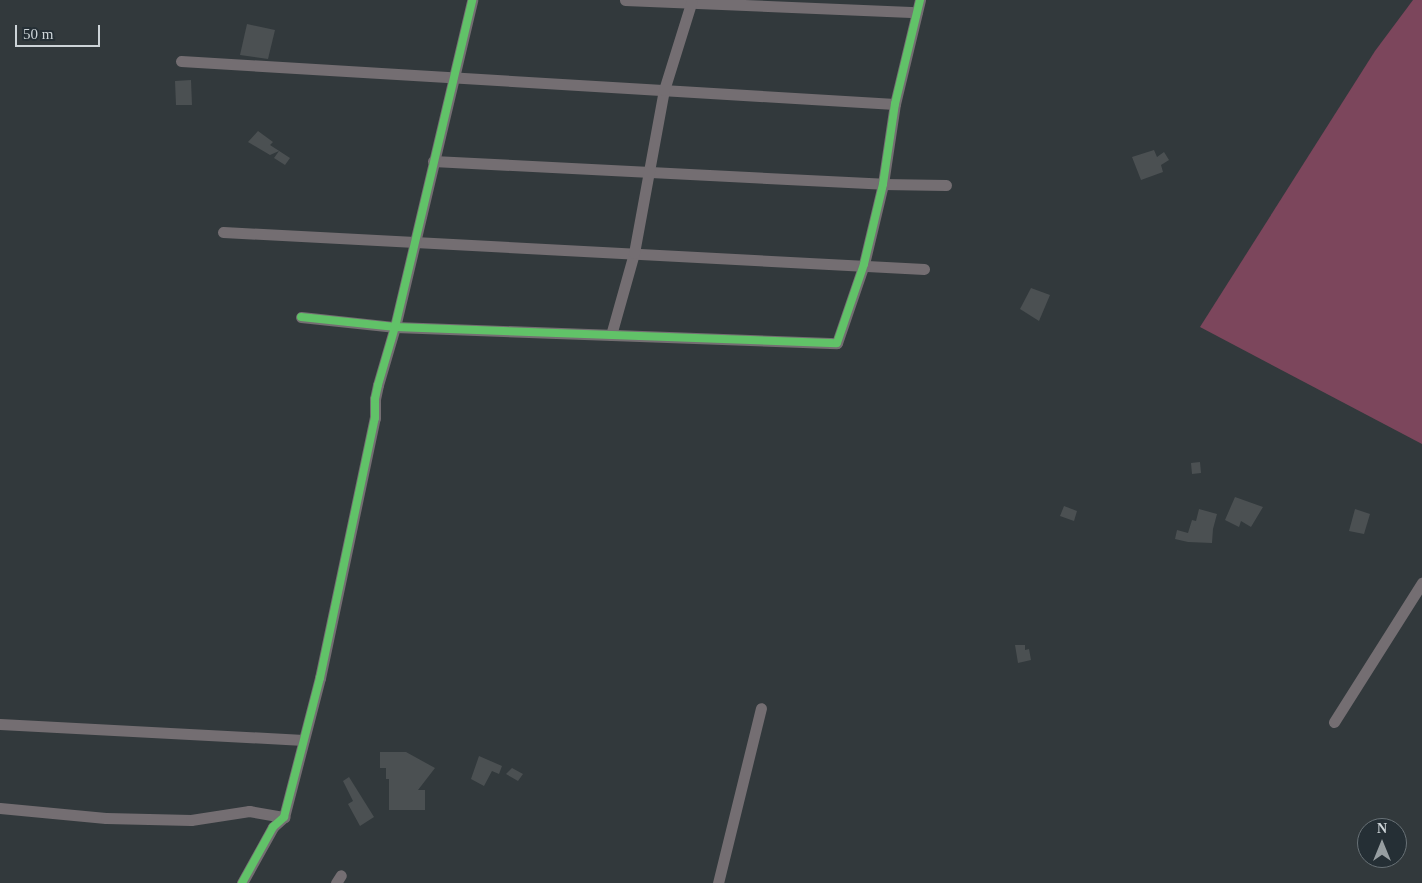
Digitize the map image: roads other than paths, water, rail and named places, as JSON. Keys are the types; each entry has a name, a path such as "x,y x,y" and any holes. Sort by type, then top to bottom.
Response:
{"street":[{"path":"242,883 273,827 284,817 320,678 375,418 375,399 378,385 395,327 416,241 472,0"},
{"path":"625,0 691,1 917,12"},
{"path":"301,317 395,327 837,343 864,264 883,184 895,104 920,0"},
{"path":"611,335 634,253 664,90 691,1"},
{"path":"181,61 895,104"},
{"path":"433,162 650,171 883,184 946,185"},
{"path":"223,232 864,264 924,269"},
{"path":"1334,722 1422,583"},
{"path":"718,883 761,708"},
{"path":"0,724 304,740"},
{"path":"0,808 106,818 191,820 250,811 284,817"}]}
